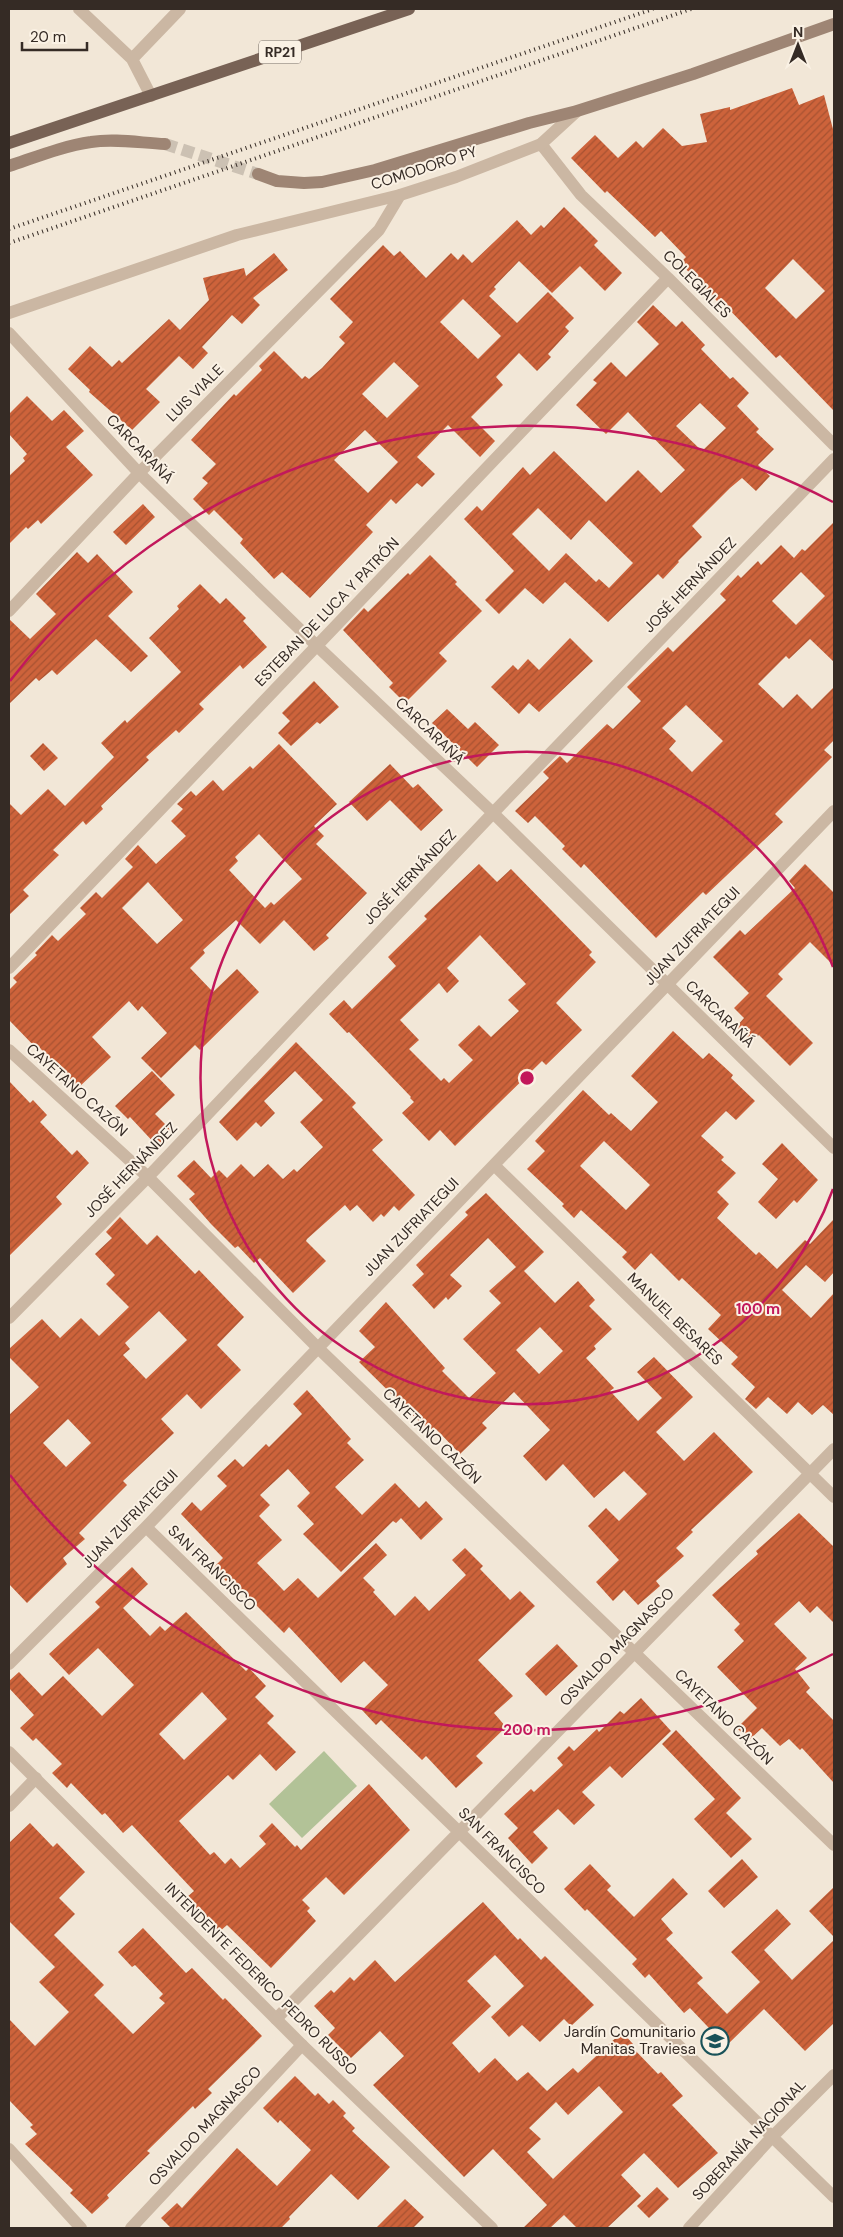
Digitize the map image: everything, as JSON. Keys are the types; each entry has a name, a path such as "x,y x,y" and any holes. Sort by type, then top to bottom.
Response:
{"main road":[{"name":"RP21","path":"9,143 409,9"},
{"name":"COMODORO PY","path":"576,112 693,74 834,24"},
{"path":"258,174 277,181 322,182 375,170 529,123 576,112"},
{"path":"9,166 59,149 92,142 121,141 165,144"}],"street":[{"path":"79,9 132,59 151,96"},
{"path":"132,59 180,9"},
{"name":"COMODORO PY","path":"9,313 237,235 400,195 456,177 541,144 576,112"},
{"name":"COLEGIALES","path":"541,144 581,195 668,278 834,445"},
{"name":"LUIS VIALE","path":"9,611 139,473 379,230 400,195"},
{"name":"ESTEBAN DE LUCA Y PATRÓN","path":"9,968 668,278"},
{"name":"CARCARAÑÁ","path":"9,333 139,473 493,813 834,1148"},
{"name":"JOSÉ HERNÁNDEZ","path":"9,1318 148,1177 493,813 834,459"},
{"name":"JUAN ZUFRIATEGUI","path":"9,1664 146,1527 834,811"},
{"name":"CAYETANO CAZÓN","path":"9,1050 148,1177 317,1347 834,1844"},
{"name":"MANUEL BESARES","path":"494,1165 834,1497"},
{"name":"OSVALDO MAGNASCO","path":"276,2019 834,1449"},
{"name":"SAN FRANCISCO","path":"146,1527 834,2197"},
{"name":"INTENDENTE FEDERICO PEDRO RUSSO","path":"9,1752 302,2045 492,2228"},
{"path":"9,1806 36,1778"},
{"name":"OSVALDO MAGNASCO","path":"132,2228 302,2045"},
{"name":"SOBERANÍA NACIONAL","path":"689,2228 772,2137 834,2075"},
{"path":"9,2149 81,2228"}],"green space":[{"path":"324,1751 357,1786 302,1838 269,1804"}],"building":[{"path":"792,88 799,105 824,95 834,133 834,411 780,355 776,358 719,299 717,301 680,263 686,257 661,231 655,237 607,191 605,193 571,158 595,135 618,158 636,141 643,148 663,128 682,146 707,142 700,114 730,107 730,110","holes":["793,259 825,291 796,319 765,288"]},
{"path":"564,207 598,241 594,245 622,273 605,291 580,266 552,293 519,261 494,287 496,289 489,296 517,323 548,292 574,318 565,327 569,331 548,354 551,357 537,371 519,353 496,377 503,385 471,417 495,441 480,457 448,425 417,457 435,474 422,487 417,483 396,504 391,499 366,525 373,532 310,598 282,572 274,579 240,543 243,539 214,510 209,515 193,499 208,483 202,478 216,464 191,440 234,394 236,396 262,370 259,366 274,351 302,379 305,376 309,379 322,368 345,343 339,337 353,322 330,299 383,245 394,256 400,251 426,278 451,253 458,260 463,254 472,263 517,220 531,235 541,225 544,228","holes":["463,299 501,336 478,359 440,322","394,362 419,386 387,418 362,394","365,430 398,462 368,493 334,460"]},
{"path":"274,253 288,270 253,298 260,305 242,324 232,315 202,347 208,353 193,369 179,356 146,389 160,402 132,430 89,392 90,390 68,369 90,346 112,367 119,360 122,363 169,319 180,330 209,300 203,278 244,268 246,276"},
{"path":"653,305 676,327 682,321 705,345 701,349 730,379 733,377 749,393 737,406 759,429 756,432 774,449 758,465 770,476 756,491 742,478 730,488 692,526 702,537 663,579 658,574 608,622 565,582 543,604 525,588 499,614 485,600 514,571 464,519 477,506 482,511 523,467 530,475 554,451 606,502 638,470 661,493 685,470 628,412 606,434 576,405 597,383 593,380 611,362 626,377 659,344 637,322","holes":["700,403 726,428 702,451 676,426","538,508 571,540 589,520 633,563 609,588 599,579 596,582 566,553 549,571 512,534"]},
{"path":"27,396 52,421 64,410 84,431 66,447 93,475 41,524 38,520 28,529 26,527 9,544 9,476 25,461 23,458 27,454 9,434 9,414"},
{"path":"143,504 155,517 126,545 113,532"},
{"path":"834,522 834,662 810,639 789,659 786,656 758,684 783,708 797,694 812,709 834,687 834,740 824,750 832,757 775,814 783,822 706,895 703,892 656,938 584,864 581,868 562,849 565,846 535,816 528,823 515,811 549,778 543,772 560,756 567,763 607,724 613,729 641,701 627,687 668,647 673,652 726,600 720,594 738,575 741,578 758,561 761,565 781,545 794,558 802,549 805,551","holes":["801,572 825,596 796,625 772,601","686,705 723,741 692,772 669,749 676,741 662,728"]},
{"path":"77,552 88,563 97,554 133,592 108,616 148,656 131,672 96,639 57,675 52,670 39,681 36,678 9,704 9,619 30,639 56,614 36,594"},
{"path":"430,555 482,611 439,653 447,661 405,703 389,687 393,683 343,630 364,608 368,612 408,573 410,575"},
{"path":"200,584 220,604 226,598 246,618 243,621 267,647 243,669 240,665 199,704 204,709 179,733 176,730 146,757 149,760 101,806 103,809 86,825 83,821 53,850 59,855 23,890 29,896 9,915 9,803 21,815 48,789 65,806 114,757 101,743 125,720 127,723 181,672 149,638 179,609 177,606"},
{"path":"570,638 593,661 539,712 529,703 519,714 491,687 513,665 518,670 528,659 539,670"},
{"path":"314,681 339,707 320,724 317,722 291,746 278,733 290,721 282,713"},
{"path":"447,709 468,729 475,722 499,745 477,767 432,723"},
{"path":"43,743 58,758 44,771 30,756"},
{"path":"279,744 337,804 314,826 324,836 316,844 367,893 326,935 329,938 314,951 284,920 260,944 236,920 203,950 205,953 190,968 213,992 237,969 259,992 200,1050 195,1045 161,1078 141,1058 167,1033 142,1006 138,1011 129,1001 92,1037 111,1057 78,1088 40,1048 38,1050 9,1020 9,990 17,982 13,978 37,955 35,953 52,935 58,941 86,914 80,908 96,892 102,898 133,867 125,859 138,845 156,864 186,836 171,821 183,809 177,804 191,791 196,796 213,780 223,791 250,766 253,769","holes":["259,834 302,879 274,905 271,902 265,908 229,870 238,861 235,857","148,882 183,920 157,944 122,908"]},
{"path":"390,764 413,788 418,784 443,810 421,831 390,800 367,821 349,802"},
{"path":"479,864 497,882 511,869 592,952 589,955 596,962 556,1003 582,1030 546,1065 542,1061 455,1146 440,1130 429,1141 402,1113 414,1102 411,1097 349,1032 347,1033 329,1014 344,1000 352,1009 396,966 388,957 427,919 424,916","holes":["480,935 526,984 508,1000 519,1011 491,1037 479,1025 458,1045 473,1060 449,1083 444,1078 441,1081 409,1049 419,1040 400,1020 439,983 447,993 459,981 447,968"]},
{"path":"805,864 834,893 834,966 810,942 778,974 783,979 766,996 813,1043 790,1066 759,1035 751,1042 736,1027 744,1018 734,1008 749,993 713,957 740,930 745,935 795,888 789,881"},
{"path":"673,1031 703,1059 709,1053 733,1075 731,1078 755,1101 736,1120 726,1111 701,1136 724,1157 721,1160 736,1173 717,1192 729,1204 717,1218 756,1255 759,1252 777,1269 805,1240 810,1244 834,1219 834,1272 825,1282 806,1265 782,1290 811,1318 834,1293 834,1415 823,1405 812,1415 798,1402 787,1414 768,1397 756,1409 745,1399 755,1387 731,1364 738,1357 708,1329 721,1315 682,1278 679,1281 651,1253 635,1270 622,1257 627,1252 581,1210 574,1218 562,1206 564,1204 527,1169 545,1151 535,1141 583,1090 609,1115 611,1113 631,1131 658,1102 631,1076","holes":["604,1141 650,1185 626,1210 580,1166"]},
{"path":"296,1042 356,1103 352,1107 383,1140 372,1150 415,1195 399,1211 394,1206 384,1217 381,1214 373,1222 357,1205 350,1211 345,1205 307,1239 306,1241 326,1261 293,1293 260,1258 254,1263 238,1246 235,1248 211,1224 189,1199 195,1194 177,1176 194,1160 211,1178 219,1170 227,1178 241,1164 254,1177 268,1164 283,1179 294,1169 297,1172 323,1147 300,1122 323,1100 295,1071 264,1101 275,1113 261,1127 256,1122 237,1141 219,1122"},
{"path":"152,1071 175,1095 155,1114 173,1132 158,1147 130,1117 128,1119 115,1106"},
{"path":"9,1081 30,1103 33,1100 47,1115 40,1122 72,1155 77,1150 89,1163 56,1197 62,1204 9,1256"},
{"path":"782,1143 818,1180 797,1203 794,1200 776,1219 758,1202 778,1179 762,1164"},
{"path":"486,1193 544,1252 524,1271 555,1303 578,1281 595,1300 589,1306 612,1329 594,1346 596,1349 586,1358 614,1388 610,1391 638,1421 662,1398 637,1372 654,1357 693,1397 656,1432 684,1461 714,1432 753,1472 691,1530 693,1532 676,1548 684,1556 656,1581 660,1586 638,1605 624,1590 613,1601 596,1582 619,1560 588,1526 606,1508 619,1521 647,1494 624,1471 594,1498 563,1464 546,1481 523,1456 550,1430 514,1392 482,1423 487,1428 460,1454 436,1429 431,1433 359,1362 375,1347 359,1331 386,1302 445,1368 442,1371 469,1398 496,1373 463,1339 501,1303 489,1291 516,1267 488,1238 450,1275 462,1286 448,1300 446,1297 434,1309 412,1285 424,1274 416,1265 468,1215 465,1212","holes":["540,1327 563,1351 539,1374 516,1350"]},
{"path":"120,1217 147,1245 157,1235 195,1274 199,1270 244,1317 217,1345 241,1370 201,1409 187,1394 161,1419 174,1433 123,1481 127,1485 79,1533 85,1539 63,1558 67,1564 27,1603 9,1584 9,1415 39,1387 9,1357 9,1349 42,1319 60,1338 81,1318 99,1336 129,1307 106,1284 115,1275 95,1254 112,1238 106,1232","holes":["159,1311 187,1340 146,1379 123,1355 130,1349 125,1343","68,1419 91,1443 66,1467 43,1443"]},
{"path":"307,1390 351,1439 347,1443 364,1460 335,1487 362,1515 395,1483 419,1508 426,1501 443,1519 421,1540 401,1518 396,1523 393,1521 341,1572 303,1534 314,1524 297,1506 310,1493 288,1469 260,1495 270,1505 259,1516 282,1540 257,1563 284,1591 298,1578 318,1598 376,1543 387,1555 363,1578 375,1590 373,1592 395,1616 415,1596 429,1611 466,1575 452,1560 465,1548 483,1566 480,1569 510,1600 520,1591 535,1606 478,1660 513,1696 494,1713 506,1727 476,1756 483,1763 456,1788 426,1756 422,1760 381,1720 376,1725 362,1710 388,1685 364,1661 341,1683 289,1627 284,1633 229,1578 226,1581 213,1568 223,1558 181,1514 192,1502 201,1511 227,1486 217,1476 235,1459 243,1467 266,1444 269,1447 302,1414 293,1404"},
{"path":"799,1513 834,1547 834,1623 817,1606 810,1613 799,1601 774,1624 807,1658 795,1669 810,1688 806,1692 834,1721 834,1783 802,1748 800,1750 789,1739 780,1746 762,1728 749,1740 737,1728 757,1708 717,1667 744,1641 734,1630 740,1624 712,1595 758,1554 756,1551"},
{"path":"132,1567 148,1584 123,1608 150,1636 160,1626 165,1631 186,1612 246,1671 249,1668 266,1686 255,1697 274,1716 267,1723 296,1752 276,1771 260,1754 233,1780 228,1775 179,1821 210,1855 214,1852 225,1864 231,1858 240,1868 266,1844 259,1836 272,1823 295,1847 297,1845 301,1850 369,1784 410,1830 344,1895 326,1877 302,1900 310,1908 307,1911 316,1921 271,1968 227,1925 219,1932 186,1898 194,1891 132,1825 123,1833 105,1813 102,1815 71,1783 67,1788 52,1773 62,1764 36,1738 33,1741 20,1728 34,1715 9,1688 9,1681 19,1672 42,1696 63,1676 102,1716 134,1685 98,1648 69,1675 49,1654 100,1607 95,1602","holes":["202,1692 227,1719 184,1760 159,1734"]},
{"path":"557,1644 578,1666 546,1696 525,1674"},
{"path":"641,1698 671,1731 622,1778 610,1766 582,1792 595,1805 574,1825 558,1809 533,1832 548,1848 532,1864 508,1838 518,1828 504,1814 531,1789 534,1792 563,1765 557,1758 569,1746 574,1751 597,1729 599,1732 620,1711 624,1714"},
{"path":"676,1730 741,1798 726,1813 752,1839 731,1858 694,1819 715,1799 662,1744"},
{"path":"30,1823 53,1847 57,1843 85,1872 59,1898 75,1914 54,1935 104,1985 94,1995 133,2034 165,2003 159,1998 163,1994 135,1965 132,1967 118,1952 143,1928 186,1973 192,1968 262,2036 208,2089 212,2093 195,2109 193,2106 147,2151 150,2153 107,2195 109,2198 92,2214 70,2193 73,2190 25,2144 37,2134 30,2127 33,2125 9,2100 9,2019 35,2046 69,2012 39,1982 55,1967 9,1921 9,1843"},
{"path":"742,1859 758,1877 724,1908 708,1891"},
{"path":"590,1864 611,1886 607,1890 634,1917 673,1878 688,1894 661,1919 673,1933 666,1939 703,1978 697,1983 727,2014 760,1982 731,1952 777,1909 791,1924 764,1950 792,1980 834,1940 834,2023 805,2051 764,2009 726,2046 690,2008 684,2013 649,1974 645,1978 632,1964 637,1959 564,1889"},
{"path":"834,1887 834,1937 809,1911"},
{"path":"483,1902 518,1940 520,1938 541,1960 545,1956 594,2005 571,2026 564,2019 540,2042 522,2025 509,2037 491,2017 524,1986 495,1955 467,1981 491,2006 452,2043 479,2073 495,2058 517,2081 528,2072 547,2091 573,2068 578,2073 622,2032 633,2044 631,2046 658,2074 661,2072 683,2096 672,2105 718,2153 678,2188 644,2153 621,2175 641,2196 607,2228 577,2228 564,2215 550,2228 523,2228 547,2205 493,2149 464,2177 373,2085 404,2056 380,2031 351,2058 328,2035 335,2028 314,2006 331,1990 334,1993 350,1977 354,1981 375,1960 395,1982","holes":["599,2086 623,2112 553,2179 527,2152 541,2139 529,2128 556,2102 568,2115"]},
{"path":"295,2076 315,2096 318,2093 329,2104 333,2100 346,2113 343,2116 355,2128 352,2131 390,2167 358,2200 331,2174 289,2217 290,2219 281,2228 171,2228 161,2218 177,2203 182,2208 237,2148 277,2186 311,2150 280,2120 278,2123 263,2108"},
{"path":"657,2187 669,2199 649,2218 637,2206"},
{"path":"405,2199 424,2217 413,2228 376,2228"}],"tunnel":[{"path":"165,144 258,174"}],"railway":[{"path":"9,229 653,9"},
{"path":"9,243 691,9"}],"place":[{"name":"Jardín Comunitario Manitas Traviesa","path":"715,2041"}]}
